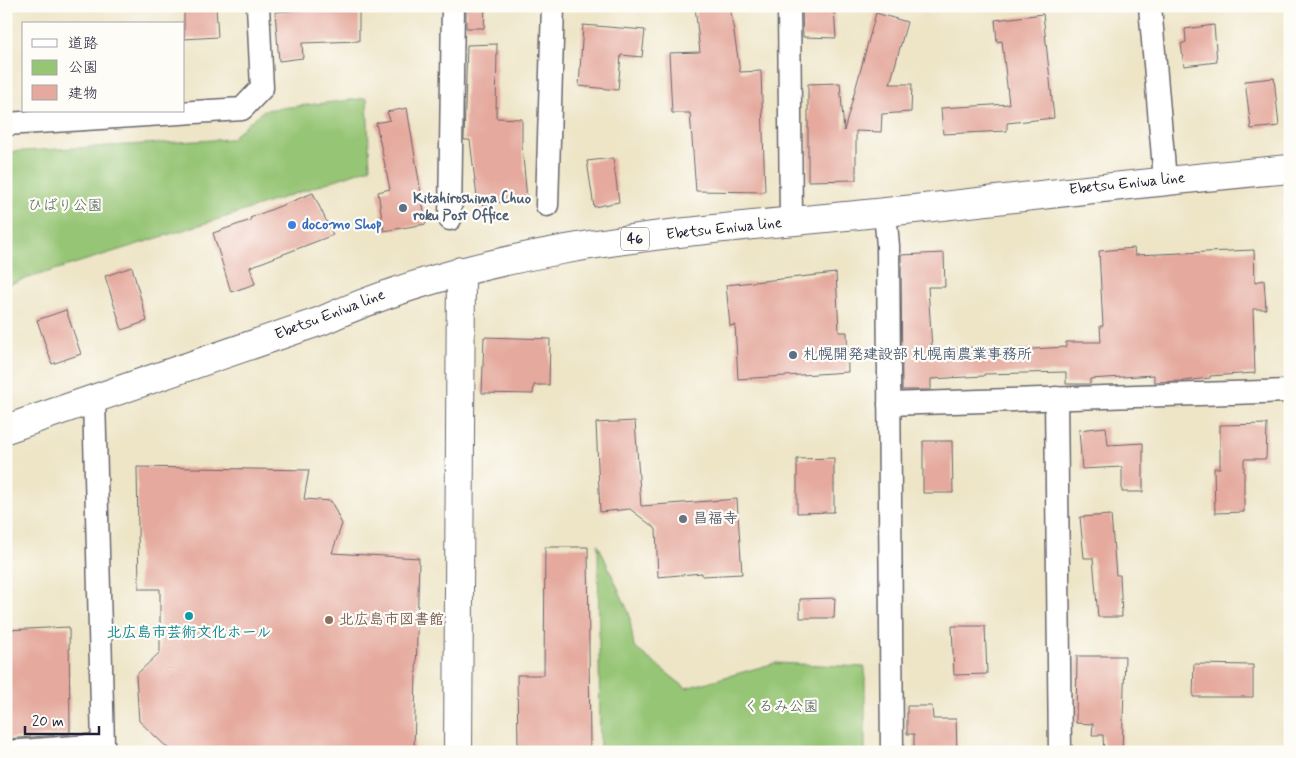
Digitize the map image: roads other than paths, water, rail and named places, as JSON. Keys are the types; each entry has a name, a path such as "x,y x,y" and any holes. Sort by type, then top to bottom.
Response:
{"main road":[{"name":"Ebetsu Eniwa line","path":"6,429 321,321 383,295 461,271 525,256 630,239 1165,180 1290,169"},
{"path":"458,752 461,271"}],"street":[{"path":"6,124 242,109 262,88 258,6"},
{"path":"450,219 452,6"},
{"path":"548,205 553,6"},
{"path":"789,6 791,221"},
{"path":"1150,6 1165,180"},
{"path":"884,212 888,246 892,752"},
{"path":"889,404 1290,391"},
{"path":"7,752 103,745 94,398"},
{"path":"1056,398 1060,752"}],"place":[{"name":"Kitahiroshima Chuo roku Post Office","path":"403,208"},
{"name":"docomo Shop","path":"292,225"},
{"name":"札幌開発建設部 札幌南農業事務所","path":"793,355"},
{"name":"昌福寺","path":"683,519"},
{"name":"北広島市芸術文化ホール","path":"189,616"},
{"name":"北広島市図書館","path":"329,620"}],"park label":[{"name":"ひばり公園","path":"65,206"},
{"name":"くるみ公園","path":"781,707"}]}
